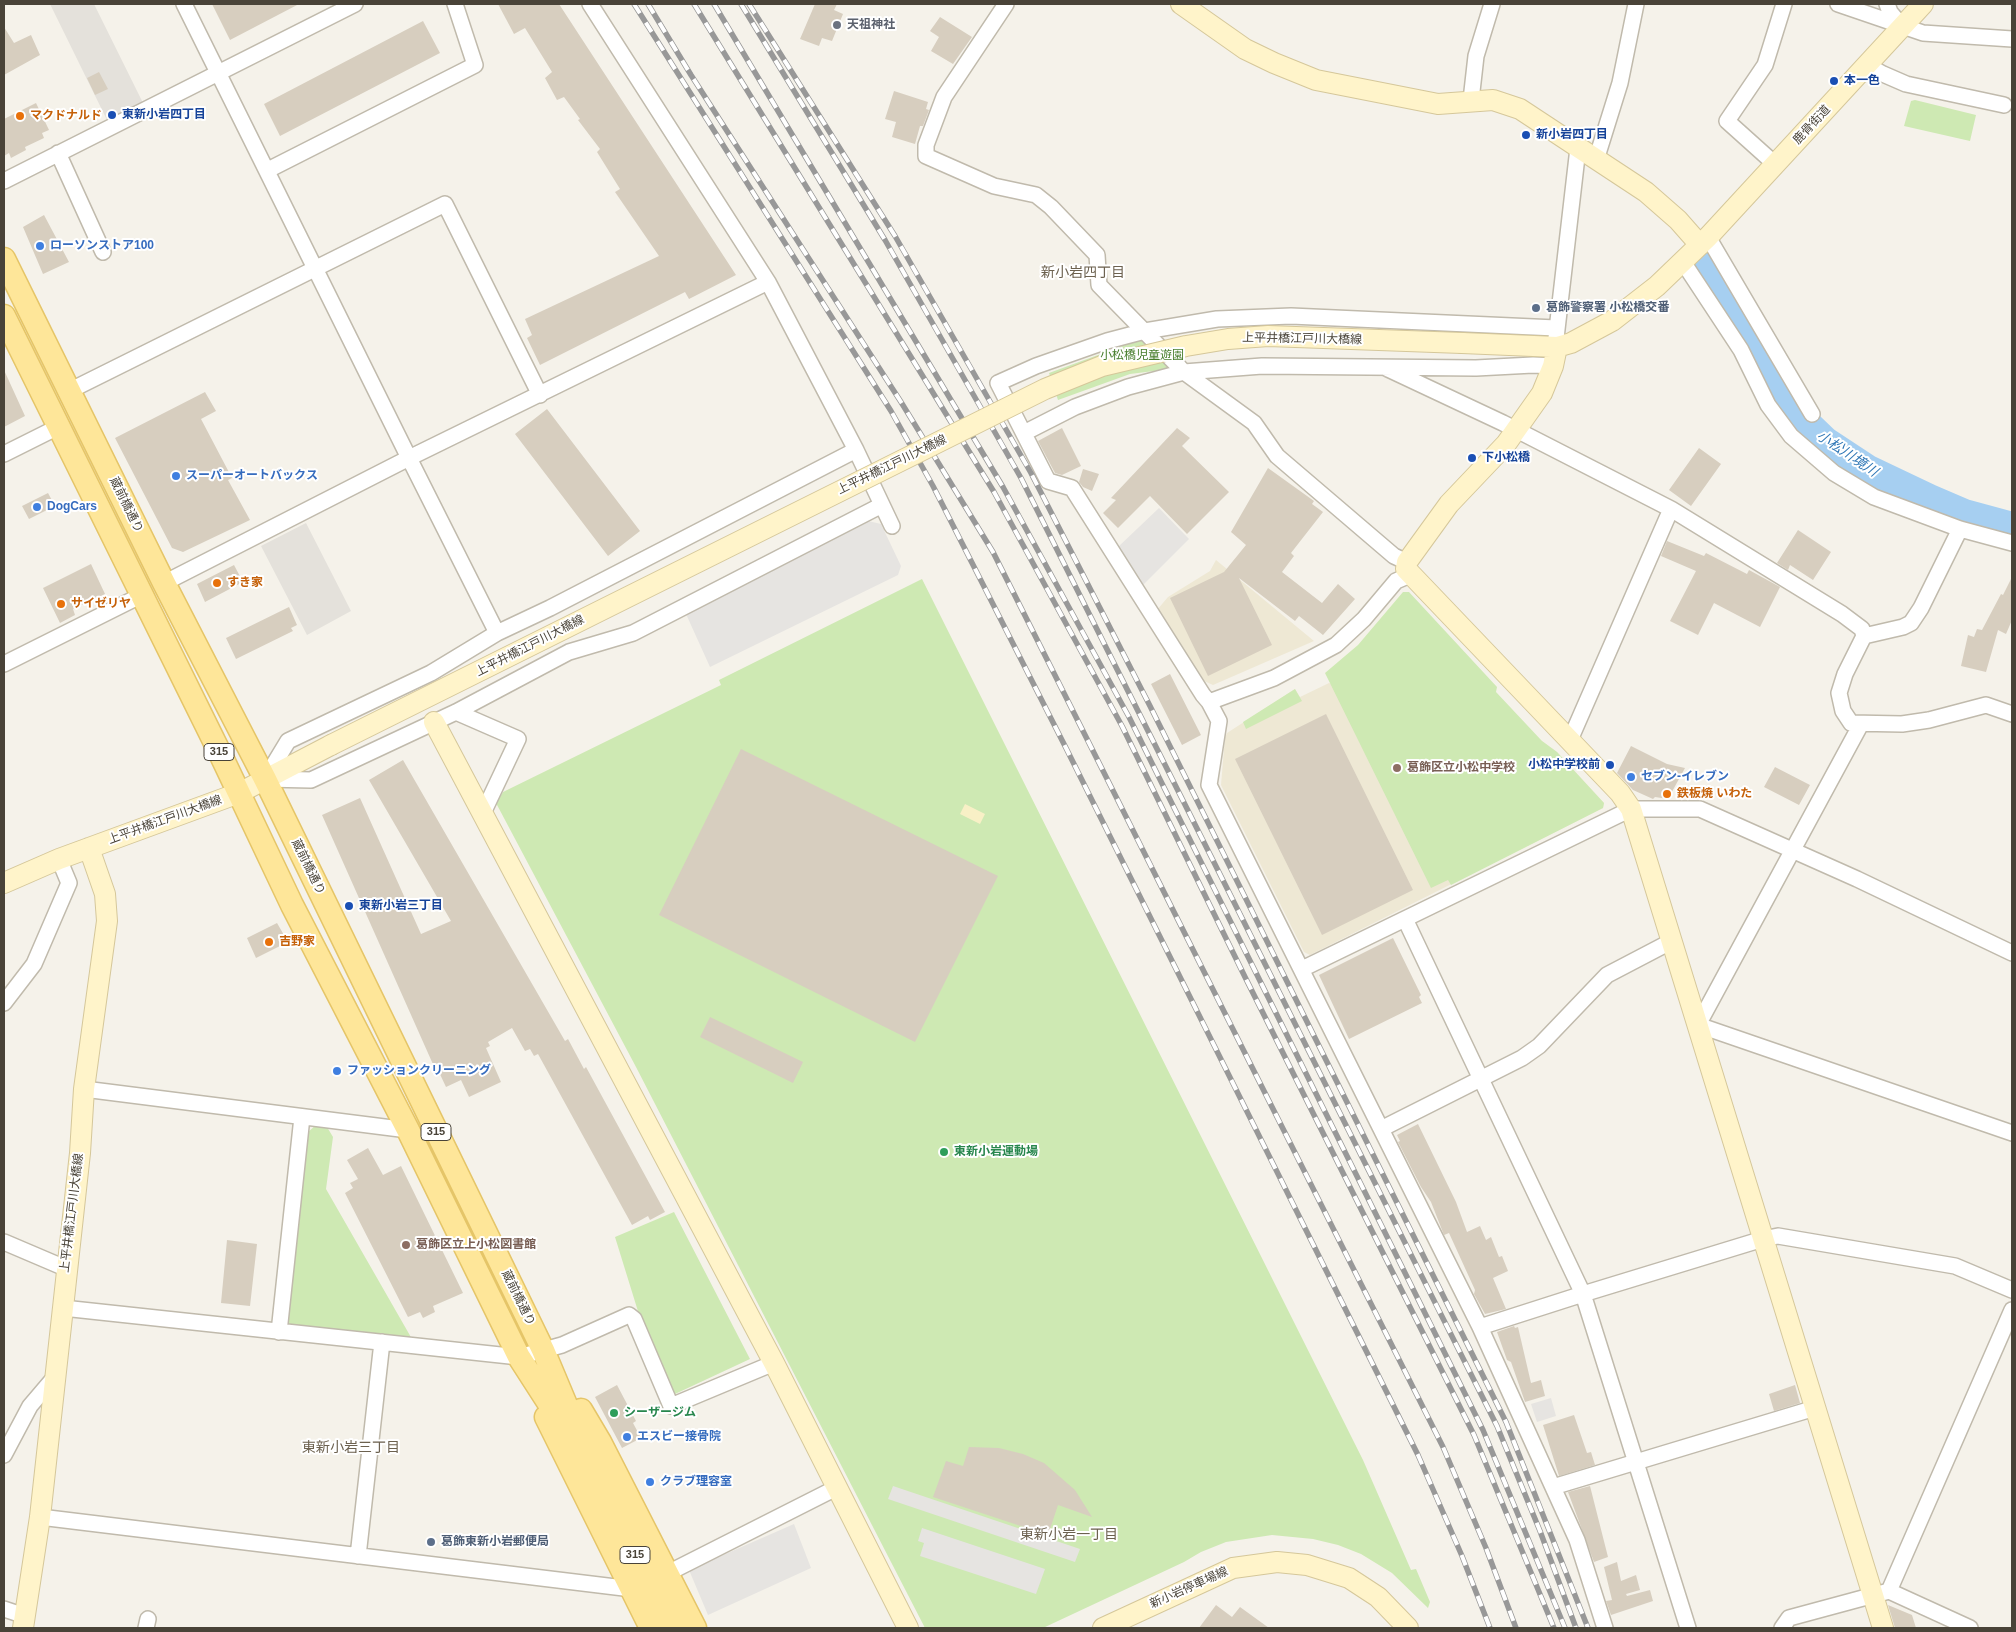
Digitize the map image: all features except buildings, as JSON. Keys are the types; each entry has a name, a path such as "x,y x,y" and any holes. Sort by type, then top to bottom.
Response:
{"main road":[{"name":"蔵前橋通り","path":"4,259 164,583 265,779 543,1350 598,1482 672,1628"},
{"name":"蔵前橋通り","path":"4,316 240,793 297,914 408,1130 519,1357 598,1482"},
{"path":"543,1350 600,1442 696,1628"},
{"path":"519,1357 566,1460 651,1628"}],"street":[{"path":"184,4 220,72 316,270 497,632"},
{"path":"4,181 355,4"},
{"path":"268,170 476,65 455,4"},
{"path":"590,4 768,282 856,450 892,526"},
{"path":"1006,4 944,97 926,145 926,156 994,186 1036,196 1052,207 1097,254 1099,284 1184,372 1254,423 1277,456 1408,568 1620,793 1631,809 1815,1408 1881,1593 1883,1628"},
{"path":"1181,4 1246,49 1282,67 1316,80 1438,104 1458,104 1471,100 1493,100 1520,109 1646,192 1704,241 1812,414"},
{"path":"1471,100 1476,56 1492,4"},
{"path":"1596,160 1620,83 1636,4"},
{"path":"1776,165 1727,121 1765,66 1784,4"},
{"path":"1838,4 1922,33 2012,39"},
{"path":"1887,4 1890,12 1902,26"},
{"name":"鹿骨街道","path":"1704,241 1923,4"},
{"path":"1867,65 1882,74 1906,84 2004,105"},
{"path":"1209,702 1274,678 1336,645 1364,620 1408,568 1449,504 1495,457 1542,393 1555,347 1578,148"},
{"path":"58,153 103,252"},
{"path":"69,391 250,299 316,270 445,204 540,395"},
{"name":"上平井橋江戸川大橋線","path":"24,1622 40,1517 53,1379 63,1308 65,1268 80,1152 84,1089 107,922 105,894 89,848 240,793 331,745 1045,389 1102,366 1186,346 1238,338 1268,336 1555,347 1571,343 1612,321 1683,262 1704,241"},
{"path":"1683,262 1740,350 1768,405 1791,436 1834,473 1874,497 1960,529 2012,543"},
{"path":"164,583 409,458 768,282"},
{"path":"1555,347 1251,316 1217,318 1145,331 1068,354 998,383 1048,481 1072,488 1209,702 1219,721 1209,785 1480,1327 1577,1540 1605,1628"},
{"path":"1024,433 1097,398 1184,372 1262,366 1476,368 1533,364 1555,347"},
{"path":"1386,368 1397,371 1671,509 1842,614 1862,630 1864,636 1845,674 1839,693 1843,711 1851,722 1861,724 1902,724 1929,720 1986,705 2012,714"},
{"path":"4,454 58,427"},
{"path":"856,450 550,608 497,632 431,673 288,740 265,779 311,780 456,712 569,652 633,633 882,505"},
{"path":"1570,740 1671,509"},
{"path":"1864,636 1903,627 1911,623 1921,608 1960,529"},
{"path":"4,664 142,595"},
{"path":"550,608 569,652"},
{"path":"456,712 518,739 483,813"},
{"path":"434,722 774,1363 908,1628"},
{"path":"1698,1025 1861,724"},
{"path":"1302,969 1631,809 1700,809 1962,927 2012,953"},
{"path":"4,883 58,859 89,848"},
{"path":"4,1003 34,964 69,883 58,859"},
{"path":"1405,919 1583,1294 1688,1628"},
{"path":"1381,1129 1522,1058 1539,1046 1607,975 1672,941"},
{"path":"1698,1025 2012,1133"},
{"path":"84,1089 408,1130"},
{"path":"280,1332 302,1116"},
{"path":"1480,1327 1763,1238 1778,1236 1954,1266 2012,1290"},
{"path":"4,1242 65,1268"},
{"path":"63,1308 519,1357 562,1345 629,1315 634,1319 671,1406 774,1363"},
{"path":"1881,1593 2012,1310"},
{"path":"358,1556 382,1342"},
{"path":"4,1455 30,1406 53,1379"},
{"path":"1553,1487 1815,1408"},
{"path":"668,1573 836,1488"},
{"path":"40,1517 632,1589"},
{"name":"新小岩停車場線","path":"1103,1628 1233,1568 1277,1562 1307,1565 1349,1578 1378,1598 1408,1628"},
{"path":"1782,1628 1789,1618 1881,1593 1970,1628"},
{"path":"4,1608 24,1622"}],"shaded area":[{"path":"50,4 94,4 143,103 107,120"},
{"path":"1159,508 1189,539 1141,587 1118,547"},
{"path":"868,521 881,524 901,566 898,575 710,667 686,614"},
{"path":"306,523 351,611 307,635 261,546"},
{"path":"1216,560 1314,641 1213,685 1202,680 1157,610 1168,597 1210,571"},
{"name":"葛飾区立小松中学校","path":"1329,683 1542,741 1557,752 1604,803 1603,808 1310,955 1304,952 1221,785 1225,737 1227,733 1295,689 1300,697"},
{"path":"1551,1398 1556,1416 1537,1422 1531,1404"},
{"path":"893,1486 1080,1549 1075,1562 888,1499"},
{"path":"794,1524 811,1568 708,1615 689,1570"},
{"path":"922,1528 1045,1569 1036,1594 920,1556 924,1543 918,1541"}],"green space":[{"path":"1915,100 1976,115 1970,141 1904,126 1911,101"},
{"name":"小松橋児童遊園","path":"1147,337 1178,368 1130,374 1058,400 1049,373"},
{"name":"東新小岩運動場","path":"922,579 1363,1460 1411,1570 1416,1569 1430,1602 1428,1608 1392,1573 1361,1554 1338,1545 1313,1539 1272,1535 1226,1542 1201,1552 1184,1562 1043,1628 925,1628 636,1067 496,803 503,792 721,685 719,680"},
{"path":"1403,592 1409,592 1497,687 1496,692 1542,741 1557,752 1604,803 1603,808 1451,885 1448,880 1431,888 1325,673 1358,645"},
{"path":"1295,689 1302,701 1246,729 1243,722"},
{"path":"316,1125 327,1127 333,1137 326,1189 412,1339 282,1330 307,1133"},
{"path":"674,1212 750,1359 675,1394 641,1321 615,1237"}],"sand":[{"path":"965,804 985,814 980,824 960,814"}],"waterway":[{"name":"小松川境川","path":"1706,262 1783,396 1799,418 1824,442 1868,471 1929,500 1964,515 2012,528"}],"railway":[{"path":"634,4 891,411 933,486 1067,750 1418,1455 1462,1556 1490,1628"},
{"path":"648,4 691,75 901,402 993,552 1443,1447 1486,1548 1516,1628"},
{"path":"694,4 994,492 1122,726 1474,1435 1554,1628"},
{"path":"714,4 1003,487 1129,717 1483,1430 1565,1628"},
{"path":"741,4 885,240 1021,478 1497,1426 1540,1531 1576,1628"},
{"path":"749,4 895,236 1031,473 1150,706 1506,1422 1588,1628"}],"place":[{"name":"天祖神社","path":"837,25"},
{"name":"本一色","path":"1834,81"},
{"name":"東新小岩四丁目","path":"112,115"},
{"name":"マクドナルド","path":"20,116"},
{"name":"新小岩四丁目","path":"1526,135"},
{"name":"ローソンストア100","path":"40,246"},
{"name":"葛飾警察署 小松橋交番","path":"1536,308"},
{"name":"下小松橋","path":"1472,458"},
{"name":"スーパーオートバックス","path":"176,476"},
{"name":"DogCars","path":"37,507"},
{"name":"すき家","path":"217,583"},
{"name":"サイゼリヤ","path":"61,604"},
{"name":"小松中学校前","path":"1610,765"},
{"name":"葛飾区立小松中学校","path":"1397,768"},
{"name":"セブン-イレブン","path":"1631,777"},
{"name":"鉄板焼 いわた","path":"1667,794"},
{"name":"東新小岩三丁目","path":"349,906"},
{"name":"吉野家","path":"269,942"},
{"name":"ファッションクリーニング","path":"337,1071"},
{"name":"東新小岩運動場","path":"944,1152"},
{"name":"葛飾区立上小松図書館","path":"406,1245"},
{"name":"シーザージム","path":"614,1413"},
{"name":"エスビー接骨院","path":"627,1437"},
{"name":"クラブ理容室","path":"650,1482"},
{"name":"葛飾東新小岩郵便局","path":"431,1542"}],"district":[{"name":"新小岩四丁目","path":"1083,273"},
{"name":"東新小岩三丁目","path":"351,1448"},
{"name":"東新小岩一丁目","path":"1069,1535"}]}
